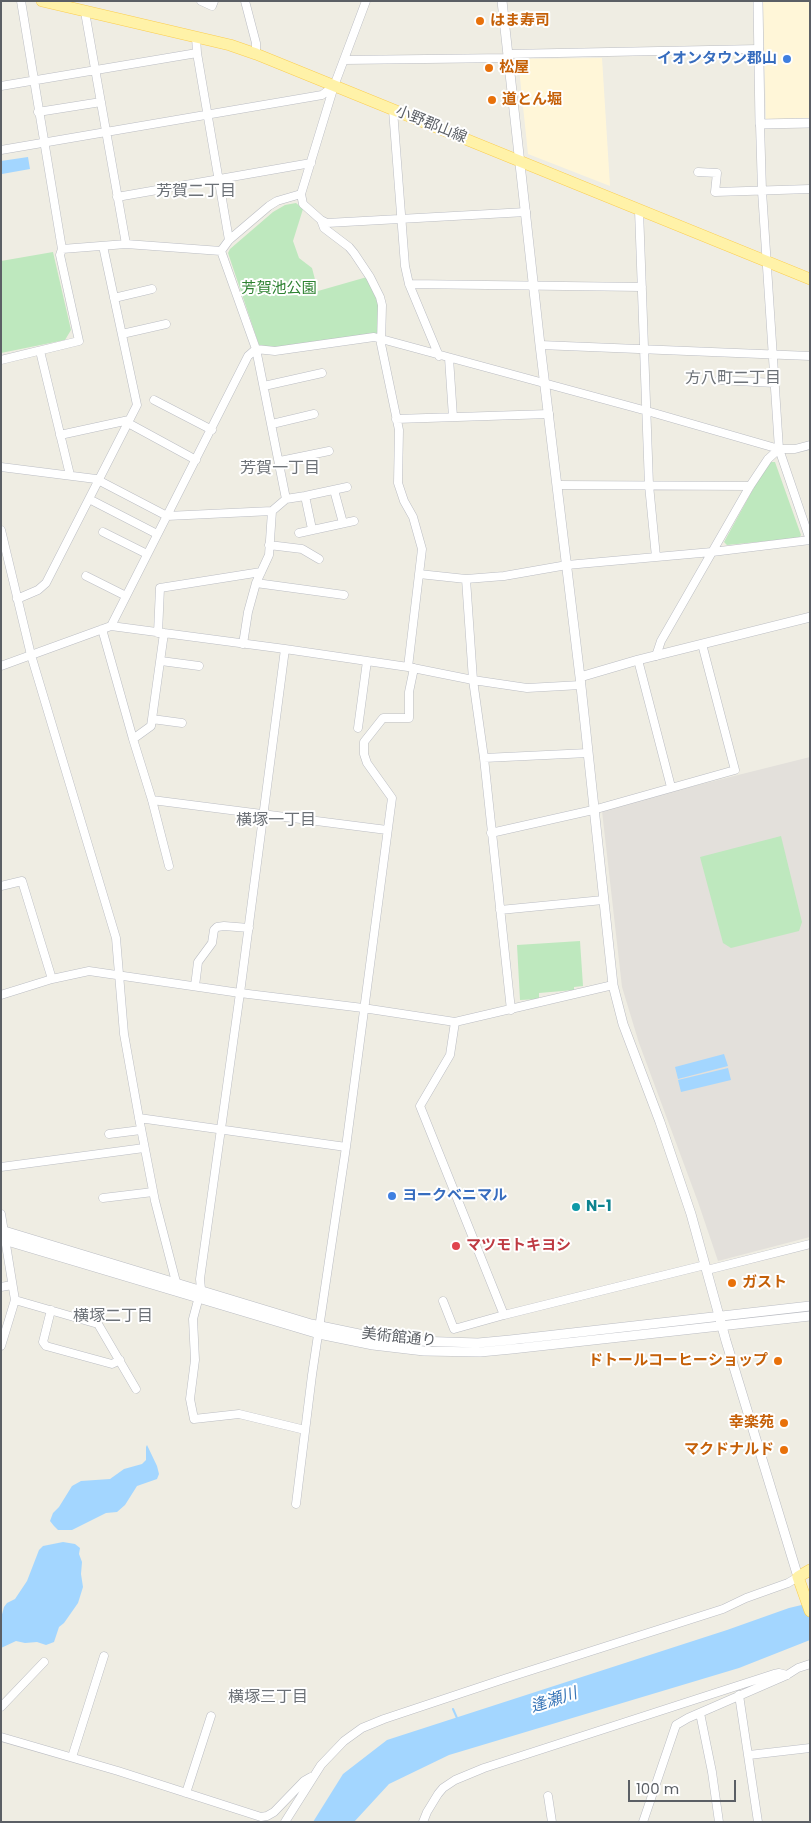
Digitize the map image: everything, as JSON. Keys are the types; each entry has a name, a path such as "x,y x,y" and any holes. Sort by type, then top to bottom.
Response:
{"main road":[{"name":"小野郡山線","path":"42,1 230,45 256,54 810,279"},
{"path":"810,1570 799,1580 810,1611"}],"street":[{"path":"1,360 80,341 60,255 62,249 21,1"},
{"path":"201,1 212,6 214,1"},
{"path":"245,1 256,43 256,54"},
{"path":"366,1 334,86 301,194 303,204 327,223 526,212"},
{"path":"284,1822 313,1776 333,1751 352,1734 384,1718 723,1610 746,1598 799,1580 719,1316 679,1176 622,1024 613,985 502,1"},
{"path":"419,574 466,579 504,576 567,565 712,552 810,540 779,449 762,191 758,1"},
{"path":"85,12 126,244"},
{"path":"196,37 197,53 229,240"},
{"path":"344,60 759,49"},
{"path":"1,86 197,53"},
{"path":"1,150 322,95 334,86"},
{"path":"38,112 101,102"},
{"path":"393,110 405,266 409,284 439,356"},
{"path":"760,124 810,123"},
{"path":"117,197 311,164"},
{"path":"698,172 717,173 715,192 810,189"},
{"path":"221,251 229,240 269,206 301,194"},
{"path":"639,210 648,485 656,557"},
{"path":"296,1504 392,798 366,764 364,742 383,718 409,718 409,692 422,549 413,517 404,501 398,483 400,443 383,356 381,340 382,305 378,292 354,253 324,228 321,220"},
{"path":"62,249 126,244 221,251"},
{"path":"16,599 38,590 46,583 137,405 103,246"},
{"path":"221,251 256,349 280,461 286,499"},
{"path":"409,284 533,284 642,287"},
{"path":"114,298 152,289"},
{"path":"122,334 166,324"},
{"path":"110,626 212,430 248,356 256,349 275,351 374,337 779,449 795,449 810,445"},
{"path":"540,345 810,356"},
{"path":"40,351 70,476"},
{"path":"449,358 453,417"},
{"path":"264,386 322,374"},
{"path":"718,380 775,383"},
{"path":"154,400 212,430"},
{"path":"272,424 314,414"},
{"path":"396,419 549,414"},
{"path":"60,435 129,422 196,460"},
{"path":"656,656 661,641 750,486 768,459 779,449"},
{"path":"280,461 329,451"},
{"path":"1,467 99,480 167,516 272,511 286,499 347,487"},
{"path":"557,485 750,486"},
{"path":"334,490 342,523"},
{"path":"305,496 312,530"},
{"path":"89,499 157,534"},
{"path":"243,644 248,612 256,582 269,555 272,511"},
{"path":"299,533 354,521"},
{"path":"103,532 147,554"},
{"path":"2,535 4,558 31,655 116,938 124,1034 138,1118 153,1192 176,1282"},
{"path":"269,545 302,549 319,559"},
{"path":"133,739 151,726 161,660 160,588 261,572"},
{"path":"86,576 126,596"},
{"path":"466,579 473,680 484,758 511,1010"},
{"path":"256,582 344,595"},
{"path":"1,666 110,626 367,661 527,688 580,681 638,660 810,617"},
{"path":"102,629 170,866"},
{"path":"491,833 593,810 735,770 702,644"},
{"path":"285,649 222,1129 200,1279 200,1294 193,1319 195,1360 190,1400 193,1418 239,1414 305,1430"},
{"path":"161,660 199,666"},
{"path":"638,660 671,787"},
{"path":"358,728 367,661"},
{"path":"152,719 182,723"},
{"path":"484,758 588,753"},
{"path":"152,800 387,830"},
{"path":"1,886 22,881 52,979"},
{"path":"500,910 603,900"},
{"path":"194,986 198,962 212,944 214,930 217,927 224,926 248,928"},
{"path":"1,995 52,979 89,971 455,1022 613,985"},
{"path":"455,1022 450,1055 420,1106 504,1315"},
{"path":"138,1118 346,1147"},
{"path":"109,1134 141,1130"},
{"path":"1,1167 144,1148"},
{"path":"103,1198 153,1192"},
{"path":"1,1214 15,1300 5,1321 1,1346"},
{"name":"美術館通り","path":"3,1235 176,1282 200,1294"},
{"name":"美術館通り","path":"3,1235 319,1330 373,1345 399,1349 480,1352 810,1316"},
{"path":"443,1301 454,1330 504,1315 810,1244"},
{"path":"1,1287 12,1285"},
{"path":"15,1300 98,1324 136,1389"},
{"name":"美術館通り","path":"319,1330 415,1341 478,1343 810,1306"},
{"path":"51,1310 43,1342 46,1346 112,1364 120,1360"},
{"path":"72,1757 104,1656"},
{"path":"1,1706 44,1662"},
{"path":"643,1822 676,1725 810,1664"},
{"path":"423,1822 438,1794 444,1788 455,1780 484,1768 774,1674 787,1675"},
{"path":"739,1695 758,1822"},
{"path":"700,1713 712,1772 719,1822"},
{"path":"186,1793 211,1716"},
{"path":"1,1737 72,1757 230,1808 264,1816 274,1812 304,1781 313,1776"},
{"path":"749,1755 810,1748"},
{"path":"548,1796 552,1822"}],"shaded area":[{"name":"イオンタウン郡山","path":"763,1 810,1 810,118 766,119"},
{"path":"602,58 610,186 528,154 518,59"},
{"path":"810,757 810,1237 718,1261 639,1043 622,987 602,811"}],"green space":[{"name":"芳賀池公園","path":"296,203 303,209 293,241 299,258 312,268 318,291 367,277 380,297 379,334 271,349 263,348 259,345 228,253 230,249 273,212 285,205"},
{"path":"53,252 71,330 65,340 1,353 1,261"},
{"path":"768,462 775,462 801,535 799,538 727,545 724,542"},
{"path":"781,836 802,922 799,931 731,948 723,943 700,857"},
{"path":"580,941 583,986 574,987 574,990 539,993 539,999 520,1000 517,945"}],"water":[{"path":"28,157 30,169 2,174 1,161"},
{"path":"724,1054 728,1066 678,1079 675,1067"},
{"path":"728,1068 731,1080 681,1092 678,1080"},
{"path":"147,1445 157,1466 159,1474 157,1479 137,1486 125,1505 117,1512 106,1513 72,1530 58,1530 54,1526 50,1521 53,1513 72,1486 81,1481 110,1479 124,1469 142,1464 146,1460"},
{"path":"63,1542 75,1544 80,1548 83,1587 78,1603 59,1627 54,1642 46,1645 37,1642 25,1643 16,1641 1,1648 1,1618 4,1607 15,1599 27,1581 39,1550 43,1546"},
{"name":"逢瀬川","path":"810,1603 810,1640 739,1668 449,1755 389,1784 354,1822 313,1822 343,1774 387,1740 727,1630 789,1608"}],"waterway":[{"path":"453,1709 457,1718"}],"place":[{"name":"はま寿司","path":"480,21"},
{"name":"イオンタウン郡山","path":"787,59"},
{"name":"松屋","path":"489,68"},
{"name":"道とん堀","path":"492,100"},
{"name":"ヨークベニマル","path":"392,1196"},
{"name":"N-1","path":"576,1207"},
{"name":"マツモトキヨシ","path":"456,1246"},
{"name":"ガスト","path":"732,1283"},
{"name":"ドトールコーヒーショップ","path":"778,1361"},
{"name":"幸楽苑","path":"784,1423"},
{"name":"マクドナルド","path":"784,1450"}],"district":[{"name":"芳賀二丁目","path":"196,192"},
{"name":"方八町二丁目","path":"733,379"},
{"name":"芳賀一丁目","path":"280,469"},
{"name":"横塚一丁目","path":"276,821"},
{"name":"横塚二丁目","path":"113,1317"},
{"name":"横塚三丁目","path":"268,1698"}]}
